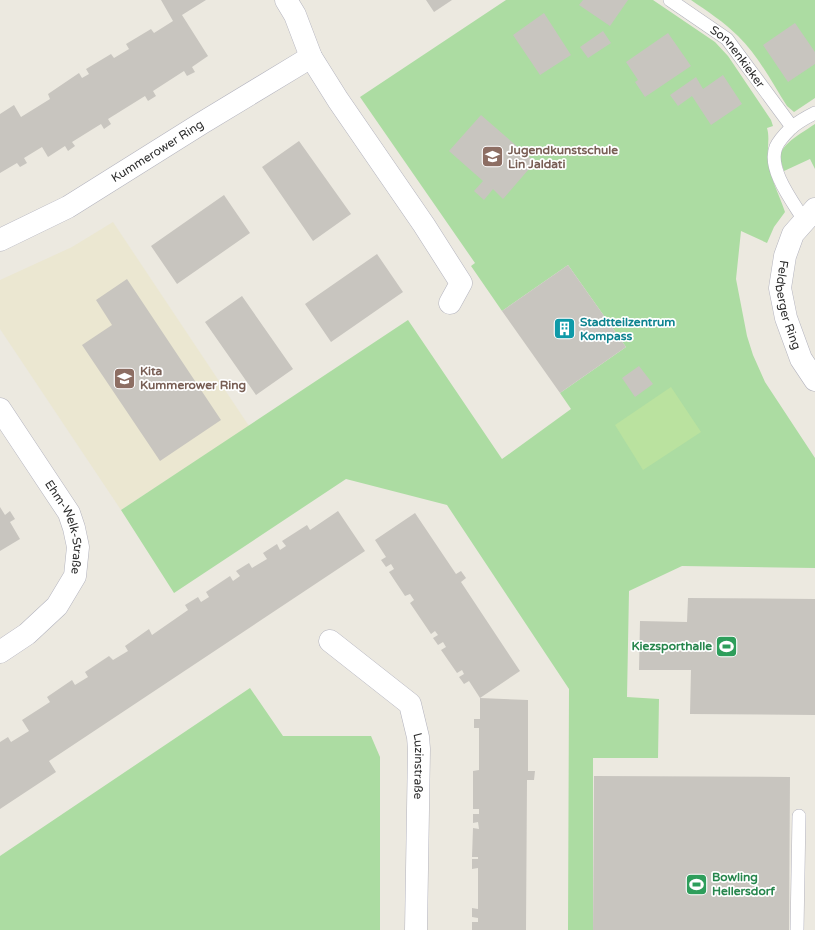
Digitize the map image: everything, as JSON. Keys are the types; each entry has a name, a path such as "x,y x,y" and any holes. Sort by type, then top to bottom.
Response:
{"street":[{"path":"286,0 295,15 311,57 338,100 424,225 461,283 450,303"},
{"name":"Kummerower Ring","path":"0,240 68,207 311,57"},
{"name":"Feldberger Ring","path":"810,215 793,234 785,256 780,288 786,318 801,359 815,380"},
{"name":"Ehm-Welk-Straße","path":"0,409 69,513 78,546 75,576 57,606 27,634 0,652"},
{"name":"Luzinstraße","path":"330,641 410,704 418,737 419,749 416,930"}],"lane":[{"name":"Sonnenkieker","path":"670,0 727,39 792,127"},
{"path":"810,215 777,174 774,160 775,148 782,137 792,127 815,113"},
{"path":"797,930 799,816"}],"shaded area":[{"name":"Kita Kummerower Ring","path":"113,222 249,426 121,510 0,329 0,280 72,247"}],"green space":[{"path":"506,0 653,0 715,42 728,56 771,120 773,126 767,128 769,166 785,212 774,227 767,243 741,231 736,279 747,336 753,355 765,382 815,458 815,568 682,566 629,591 627,697 659,699 658,758 593,758 593,930 568,930 569,689 447,505 346,479 174,593 121,510 408,320 502,459 571,409 560,393 626,347 568,265 502,311 471,266 475,263 360,97"},
{"path":"691,0 815,0 815,98 794,112 787,106 758,60 745,44 721,21"},
{"path":"815,124 815,169 810,159 784,171 780,156 785,146"},
{"path":"671,387 701,432 643,470 615,425"},
{"path":"250,688 283,736 371,736 380,757 380,930 0,930 0,856"}],"building":[{"path":"161,0 206,0 182,15 208,56 192,67 195,72 187,76 184,71 153,91 156,96 148,101 145,96 108,119 111,124 104,129 101,124 72,142 75,146 68,151 65,146 48,157 42,147 24,158 27,163 20,167 17,163 0,173 0,114 14,105 21,117 50,99 48,94 79,73 82,78 89,74 86,69 111,54 114,58 129,49 126,44 151,29 154,33 173,21"},
{"path":"426,0 452,0 434,12"},
{"path":"583,0 628,0 610,26 579,5"},
{"path":"544,13 571,55 540,75 513,35"},
{"path":"795,23 815,52 815,64 788,82 763,45"},
{"path":"603,31 611,43 588,58 580,47"},
{"path":"668,33 691,66 645,97 635,82 638,80 626,62"},
{"path":"723,75 742,104 711,125 692,96 678,106 670,95 696,77 703,89"},
{"name":"Jugendkunstschule Lin Jaldati","path":"481,115 535,162 503,199 493,189 484,200 474,191 483,181 449,151"},
{"path":"299,141 351,214 313,241 262,167"},
{"path":"224,195 250,233 177,284 151,246"},
{"path":"377,254 403,292 331,342 305,304"},
{"name":"Stadtteilzentrum Kompass","path":"568,265 626,347 560,393 502,311"},
{"path":"127,279 221,420 160,461 82,345 112,325 96,300"},
{"path":"242,296 293,369 256,395 205,322"},
{"path":"639,366 653,384 635,397 622,378"},
{"path":"0,507 5,515 10,511 15,519 10,522 20,539 0,551"},
{"path":"338,511 365,551 49,761 56,772 0,809 0,742 8,737 11,742 29,731 22,720 50,702 47,697 72,680 75,685 88,677 85,672 109,656 113,660 128,651 125,646 149,629 152,635 188,610 185,605 198,597 201,602 209,597 206,592 230,576 233,581 240,576 236,571 249,563 252,568 267,559 263,553 277,544 280,550 286,546 282,541 307,525 310,530"},
{"path":"415,513 456,574 461,571 466,578 461,582 520,671 480,698 469,681 464,684 459,677 464,674 462,670 457,673 441,650 446,647 443,642 438,645 433,638 438,635 435,631 431,634 410,603 414,600 410,594 405,596 389,572 394,569 391,564 386,567 381,560 386,557 375,540"},
{"name":"Kiezsporthalle","path":"688,598 815,599 815,715 690,714 691,670 639,670 640,621 687,622"},
{"path":"480,698 528,700 528,771 535,771 534,780 527,780 526,930 472,930 472,922 478,922 478,918 472,917 472,908 478,909 478,868 472,869 472,859 478,859 478,857 472,857 473,828 479,829 478,822 473,823 473,814 479,814 479,809 473,809 473,771 479,770 479,728 474,728 474,719 480,719"},
{"name":"Bowling Hellersdorf","path":"594,776 790,777 789,930 593,930"}],"place":[{"name":"Jugendkunstschule Lin Jaldati","path":"492,157"},
{"name":"Stadtteilzentrum Kompass","path":"564,329"},
{"name":"Kita Kummerower Ring","path":"124,378"},
{"name":"Kiezsporthalle","path":"727,646"},
{"name":"Bowling Hellersdorf","path":"696,884"}]}
